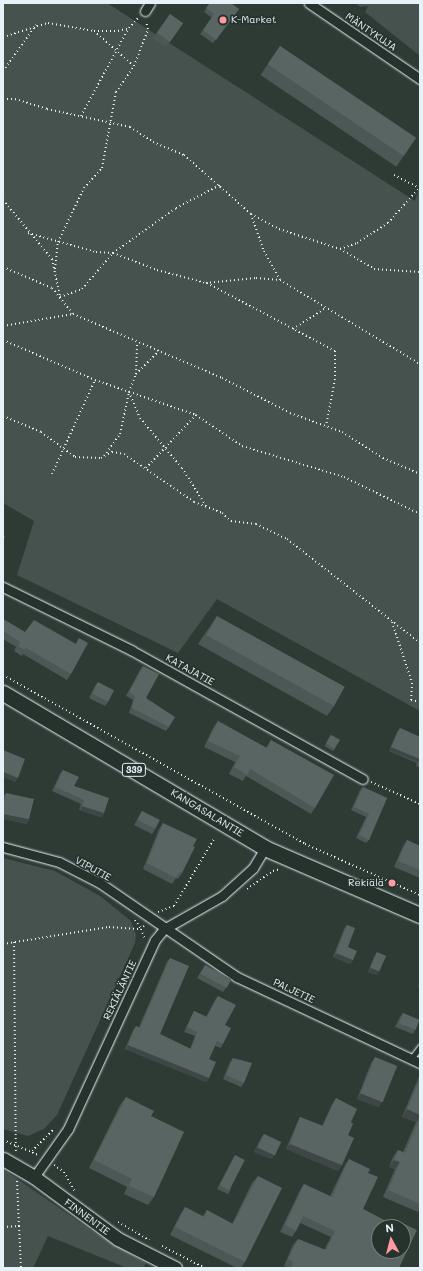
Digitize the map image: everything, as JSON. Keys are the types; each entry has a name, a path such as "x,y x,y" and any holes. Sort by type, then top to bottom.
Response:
{"main road":[{"name":"KANGASALANTIE","path":"3,693 265,848 420,915"}],"street":[{"path":"145,11 150,3"},
{"name":"MÄNTYKUJA","path":"309,3 420,79"},
{"name":"KATAJATIE","path":"3,587 131,650 363,778"},
{"name":"VIPUTIE","path":"3,846 59,862 100,883 164,929"},
{"name":"REKIÄLÄNTIE","path":"34,1177 47,1160 76,1113 155,940 164,929 222,896 253,868 265,848"},
{"name":"PALJETIE","path":"164,929 236,977 420,1063"},
{"name":"FINNENTIE","path":"3,1159 34,1177 118,1239 175,1268"}],"lane":[{"path":"411,1060 420,1047"}],"path":[{"path":"81,116 116,49 129,28 145,11"},
{"path":"55,272 58,242 84,188 102,168 116,92 134,66 148,29 145,11"},
{"path":"3,37 36,25 48,23 94,31 118,31 129,28"},
{"path":"3,72 36,25"},
{"path":"94,31 134,66"},
{"path":"3,99 15,99 130,127 153,142 184,155 220,185 251,214 279,229 340,249 374,269 397,272 420,272"},
{"path":"340,249 357,243 388,223 419,188 394,175"},
{"path":"60,297 82,290 113,253 176,208 220,185"},
{"path":"3,200 11,207 28,233 52,259 60,297"},
{"path":"251,214 264,251 280,280"},
{"path":"28,233 96,252 113,253 157,270 206,283 335,351 335,379 326,426"},
{"path":"3,267 52,288 73,314 137,343 222,378 290,413 342,432 383,458 420,474"},
{"path":"206,283 256,278 280,280 420,364"},
{"path":"292,329 325,308"},
{"path":"3,326 73,314"},
{"path":"3,340 95,380 196,415 242,446 344,478 420,514"},
{"path":"104,457 120,434 129,392 136,374 137,343"},
{"path":"136,374 159,352"},
{"path":"52,474 95,380"},
{"path":"129,392 140,418 166,449 207,507"},
{"path":"146,468 166,449 196,415"},
{"path":"3,416 42,432 75,457 104,457 112,452 124,454 194,502 222,513 231,521 256,524 287,539 420,643"},
{"path":"392,621 412,682 411,700 420,702"},
{"path":"3,675 305,844 420,896"},
{"path":"363,778 420,804"},
{"path":"141,929 157,912 174,906 214,838"},
{"path":"244,891 273,871 284,868"},
{"path":"3,944 109,927 141,929"},
{"path":"141,929 145,935 155,940"},
{"path":"142,942 145,935"},
{"path":"14,942 16,1167 21,1268"},
{"path":"32,1151 56,1128"},
{"path":"3,1140 16,1147 32,1151 64,1172 77,1194"},
{"path":"114,1220 154,1242"},
{"path":"3,1226 19,1226"},
{"path":"158,1244 205,1268"}],"shaded area":[{"path":"3,3 107,3 415,201 420,185 420,711 217,599 178,653 17,575 34,521 3,503"},
{"path":"356,3 420,3 420,56 365,12 368,6 360,7"},
{"path":"3,858 55,871 100,896 131,921 136,935 135,943 57,1115 44,1129 28,1136 3,1129"},
{"path":"3,1169 95,1233 146,1263 143,1268 127,1268 48,1236 33,1268 3,1268"}],"building":[{"path":"210,3 231,3 239,9 216,40 203,30 214,14 206,8"},
{"path":"170,14 183,23 170,42 157,33"},
{"path":"280,46 416,138 404,156 268,64"},
{"path":"217,616 345,687 334,706 206,635"},
{"path":"3,619 25,632 34,620 76,644 79,638 88,643 71,674 26,648 25,650 18,646 20,642 3,631"},
{"path":"143,666 159,674 146,698 175,717 169,727 132,708 135,696 129,692"},
{"path":"98,682 114,690 108,702 92,694"},
{"path":"218,721 267,748 271,740 334,775 315,808 250,769 247,775 234,767 240,756 208,741"},
{"path":"400,728 420,737 420,759 391,747"},
{"path":"331,735 340,740 334,749 326,743"},
{"path":"3,750 25,759 18,778 3,772"},
{"path":"63,770 79,777 74,786 109,798 104,813 82,806 84,800 55,787"},
{"path":"363,787 387,798 369,840 359,835 369,814 354,807"},
{"path":"6,793 34,799 29,819 3,814"},
{"path":"142,811 160,820 155,829 137,820"},
{"path":"163,823 197,839 193,846 195,847 182,873 179,872 176,878 147,863"},
{"path":"407,840 420,846 420,870 398,861"},
{"path":"347,925 355,928 348,947 357,951 353,960 336,953"},
{"path":"377,952 386,956 379,972 370,968"},
{"path":"170,958 189,966 160,1034 191,1049 197,1032 187,1027 194,1011 207,1017 218,996 236,1005 225,1025 231,1028 223,1044 217,1041 209,1059 216,1062 209,1078 128,1045 136,1026 140,1028"},
{"path":"205,965 231,979 227,988 200,974"},
{"path":"403,1013 420,1020 416,1030 399,1023"},
{"path":"375,1057 397,1066 383,1102 360,1093"},
{"path":"233,1058 252,1063 244,1083 226,1075"},
{"path":"420,1079 420,1115 407,1109"},
{"path":"126,1097 154,1111 151,1116 184,1132 154,1197 129,1186 132,1179 94,1160"},
{"path":"336,1098 357,1109 351,1122 353,1124 348,1135 354,1138 342,1165 290,1144 300,1117 323,1126"},
{"path":"420,1118 420,1204 388,1190 400,1162 394,1160 398,1150 405,1153"},
{"path":"264,1134 281,1142 275,1156 258,1148"},
{"path":"235,1155 245,1160 229,1190 220,1185"},
{"path":"349,1159 370,1169 368,1173 378,1177 363,1209 382,1219 371,1219 371,1259 403,1259 399,1268 296,1268 291,1266 293,1262 288,1259 298,1239 326,1250 335,1231 303,1216 296,1231 285,1225 304,1184 332,1197"},
{"path":"258,1176 282,1188 245,1262 175,1227 185,1207 204,1217 207,1210 233,1224"},
{"path":"411,1227 417,1230 411,1243"}],"place":[{"name":"K-Market","path":"223,20"},
{"name":"Rekiälä","path":"392,883"}]}
